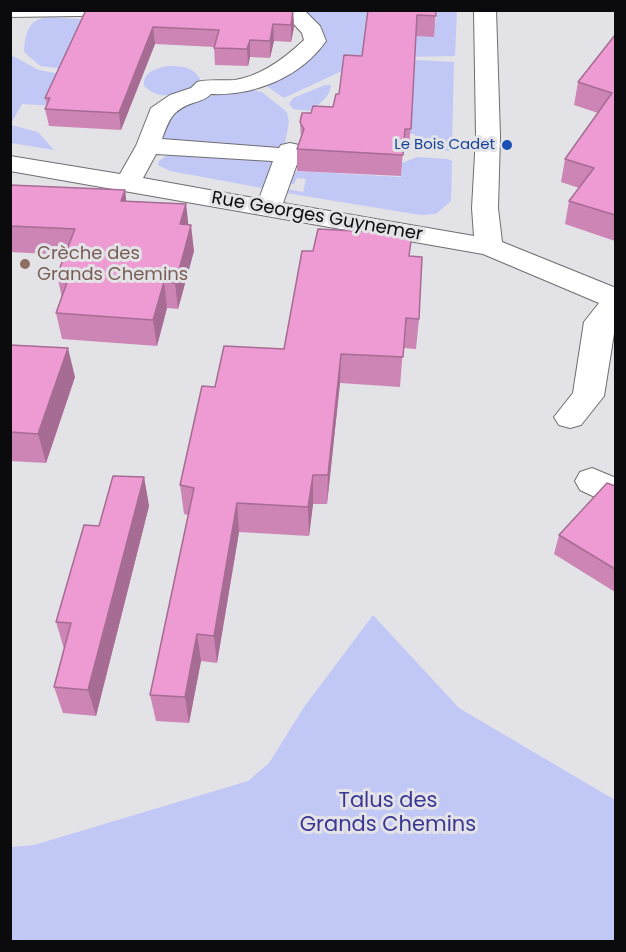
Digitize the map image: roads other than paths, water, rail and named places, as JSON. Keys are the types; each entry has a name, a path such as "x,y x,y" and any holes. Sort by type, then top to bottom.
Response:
{"street":[{"path":"10,11 80,10"},
{"path":"127,184 148,146 159,113 178,100 199,93 205,87 221,89 256,84 303,54 315,41 312,31 291,10"},
{"path":"485,10 488,136 485,208 489,247"},
{"path":"148,146 281,152 268,208"},
{"name":"Rue Georges Guynemer","path":"10,164 489,247 615,301"},
{"path":"570,417 588,396 599,322 615,301"}],"place":[{"name":"Le Bois Cadet","path":"507,145"},
{"name":"Crèche des Grands Chemins","path":"25,264"}],"park label":[{"name":"Talus des Grands Chemins","path":"388,814"}]}
